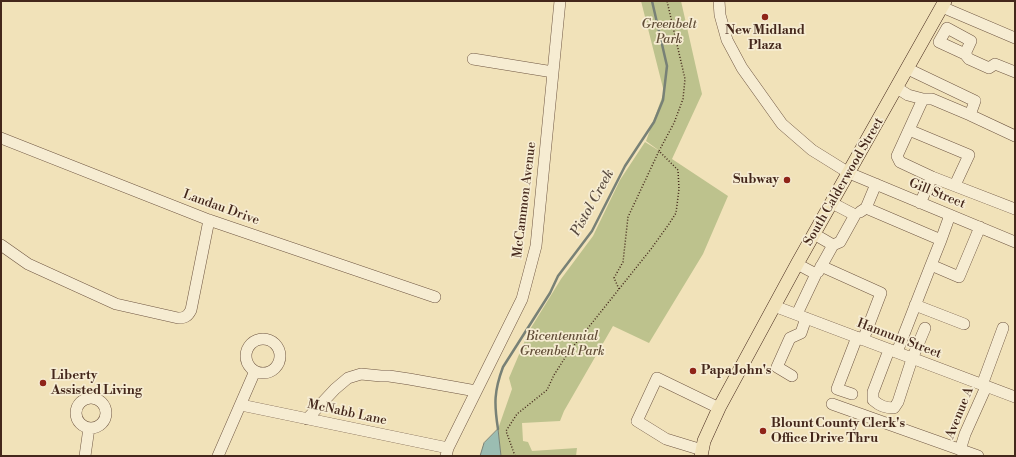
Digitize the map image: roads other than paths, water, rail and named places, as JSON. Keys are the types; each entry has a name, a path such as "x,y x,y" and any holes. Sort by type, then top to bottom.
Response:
{"main road":[{"name":"South Calderwood Street","path":"701,453 704,441 719,408 743,363 797,264 944,4"}],"street":[{"name":"McCammon Avenue","path":"447,452 522,299 536,246 560,1"},
{"name":"Gill Street","path":"718,1 727,40 742,68 782,124 812,150 849,173 1015,241"},
{"path":"944,4 1015,38"},
{"path":"939,42 947,28 972,42 965,54"},
{"path":"926,35 965,54 969,59 989,68 995,64 1015,72"},
{"path":"473,59 553,72"},
{"path":"908,69 975,101 970,116"},
{"path":"897,88 908,95 923,99 932,99 1015,136"},
{"path":"923,99 897,156 900,162 954,185 1015,208"},
{"path":"909,130 969,155 954,185"},
{"name":"Landau Drive","path":"1,138 209,220 435,297"},
{"path":"920,202 932,176"},
{"path":"814,234 833,244 840,242 855,215 866,208 876,184"},
{"path":"832,203 855,215"},
{"path":"866,208 941,240"},
{"path":"925,328 912,358 898,402 894,408 879,406 873,400 873,392 915,305 950,215"},
{"path":"1,246 28,264 116,304 178,318 184,318 191,310 209,220"},
{"path":"930,265 959,277 980,227"},
{"path":"792,376 776,367 790,338 801,333 802,316 819,270 833,244"},
{"path":"797,264 819,270 881,293 837,389 852,394"},
{"path":"915,305 964,324"},
{"name":"Hannum Street","path":"774,306 1015,397"},
{"name":"Avenue A","path":"960,450 984,386 1003,328"},
{"path":"218,456 255,371"},
{"path":"307,419 335,389 348,378 361,374 395,377 476,391"},
{"path":"701,453 666,440 637,421 657,378 719,408"},
{"path":"832,404 978,456"},
{"name":"McNabb Lane","path":"240,405 447,452"},
{"path":"84,456 89,428"}],"water":[{"path":"498,429 501,456 480,456 484,443"}],"waterway":[{"name":"Pistol Creek","path":"498,429 496,391 503,367 550,293 558,276 592,231 625,166 654,122 663,100 667,66 652,1"}],"place":[{"name":"New Midland Plaza","path":"765,17"},
{"name":"Subway","path":"787,180"},
{"name":"Papa John's","path":"693,371"},
{"name":"Liberty Assisted Living","path":"43,383"},
{"name":"Blount County Clerk's Office Drive Thru","path":"763,431"}],"park label":[{"name":"Greenbelt Park","path":"669,32"},
{"name":"Bicentennial Greenbelt Park","path":"562,344"}]}
